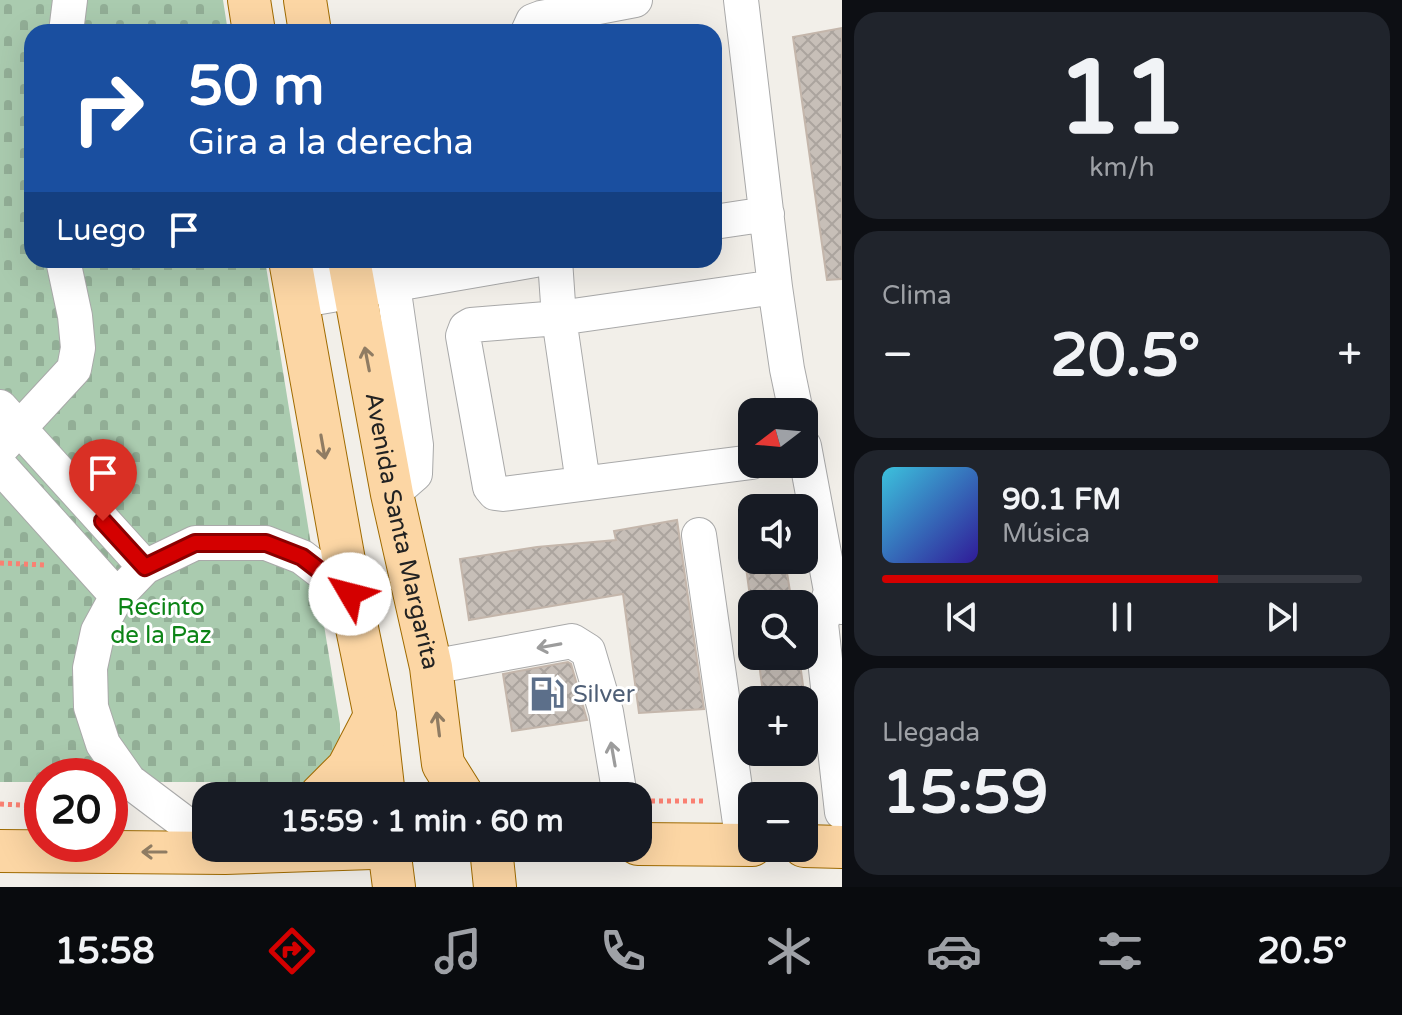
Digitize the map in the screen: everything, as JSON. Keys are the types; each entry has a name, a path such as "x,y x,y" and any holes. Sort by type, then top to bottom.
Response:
{"main road":[{"path":"249,0 253,24"},
{"path":"305,0 309,24"},
{"name":"Avenida Santa Margarita","path":"366,273 392,494 431,667 443,764 454,782"},
{"path":"293,279 375,716 382,782"},
{"path":"334,782 348,768 375,716"},
{"path":"652,838 738,843"},
{"path":"16,846 192,848"},
{"path":"818,846 842,847"},
{"path":"391,862 394,887"},
{"path":"492,862 495,887"}],"lane":[{"path":"67,24 70,0"},
{"path":"532,24 541,18 635,0"},
{"path":"741,0 775,287 793,398"},
{"path":"722,221 767,214"},
{"path":"65,268 78,348 74,369 7,428 145,567"},
{"path":"293,279 431,268"},
{"path":"556,268 559,318 583,483"},
{"path":"738,464 495,493 490,487 463,336 471,325 559,318 775,287"},
{"path":"0,466 117,596"},
{"path":"810,478 834,611 842,812"},
{"path":"699,535 738,805"},
{"path":"98,758 90,668 98,631 117,596 145,567 195,543 266,543 302,557 350,594"},
{"path":"431,667 572,641 588,651 606,712 618,782"},
{"path":"128,780 192,822"}],"path":[{"path":"0,563 47,565"},
{"path":"652,802 737,801"},
{"path":"0,804 24,805"}],"green space":[{"name":"Recinto de la Paz","path":"0,0 223,0 227,24 24,24 24,268 266,268 340,724 340,746 305,782 128,782 128,758 24,758 24,782 0,782"}],"building":[{"path":"842,28 842,279 827,280 793,37"},
{"path":"677,520 704,709 639,713 623,594 469,620 460,559 537,547 616,540 614,531"},
{"path":"747,574 787,574 790,590 749,590"},
{"name":"Silver","path":"568,662 587,720 512,731 503,674"},
{"path":"760,670 801,670 803,686 762,686"}],"place":[{"name":"Silver","path":"547,694"}],"route":[{"path":"103,521 145,567 195,543 266,543 302,557 350,594"}]}
